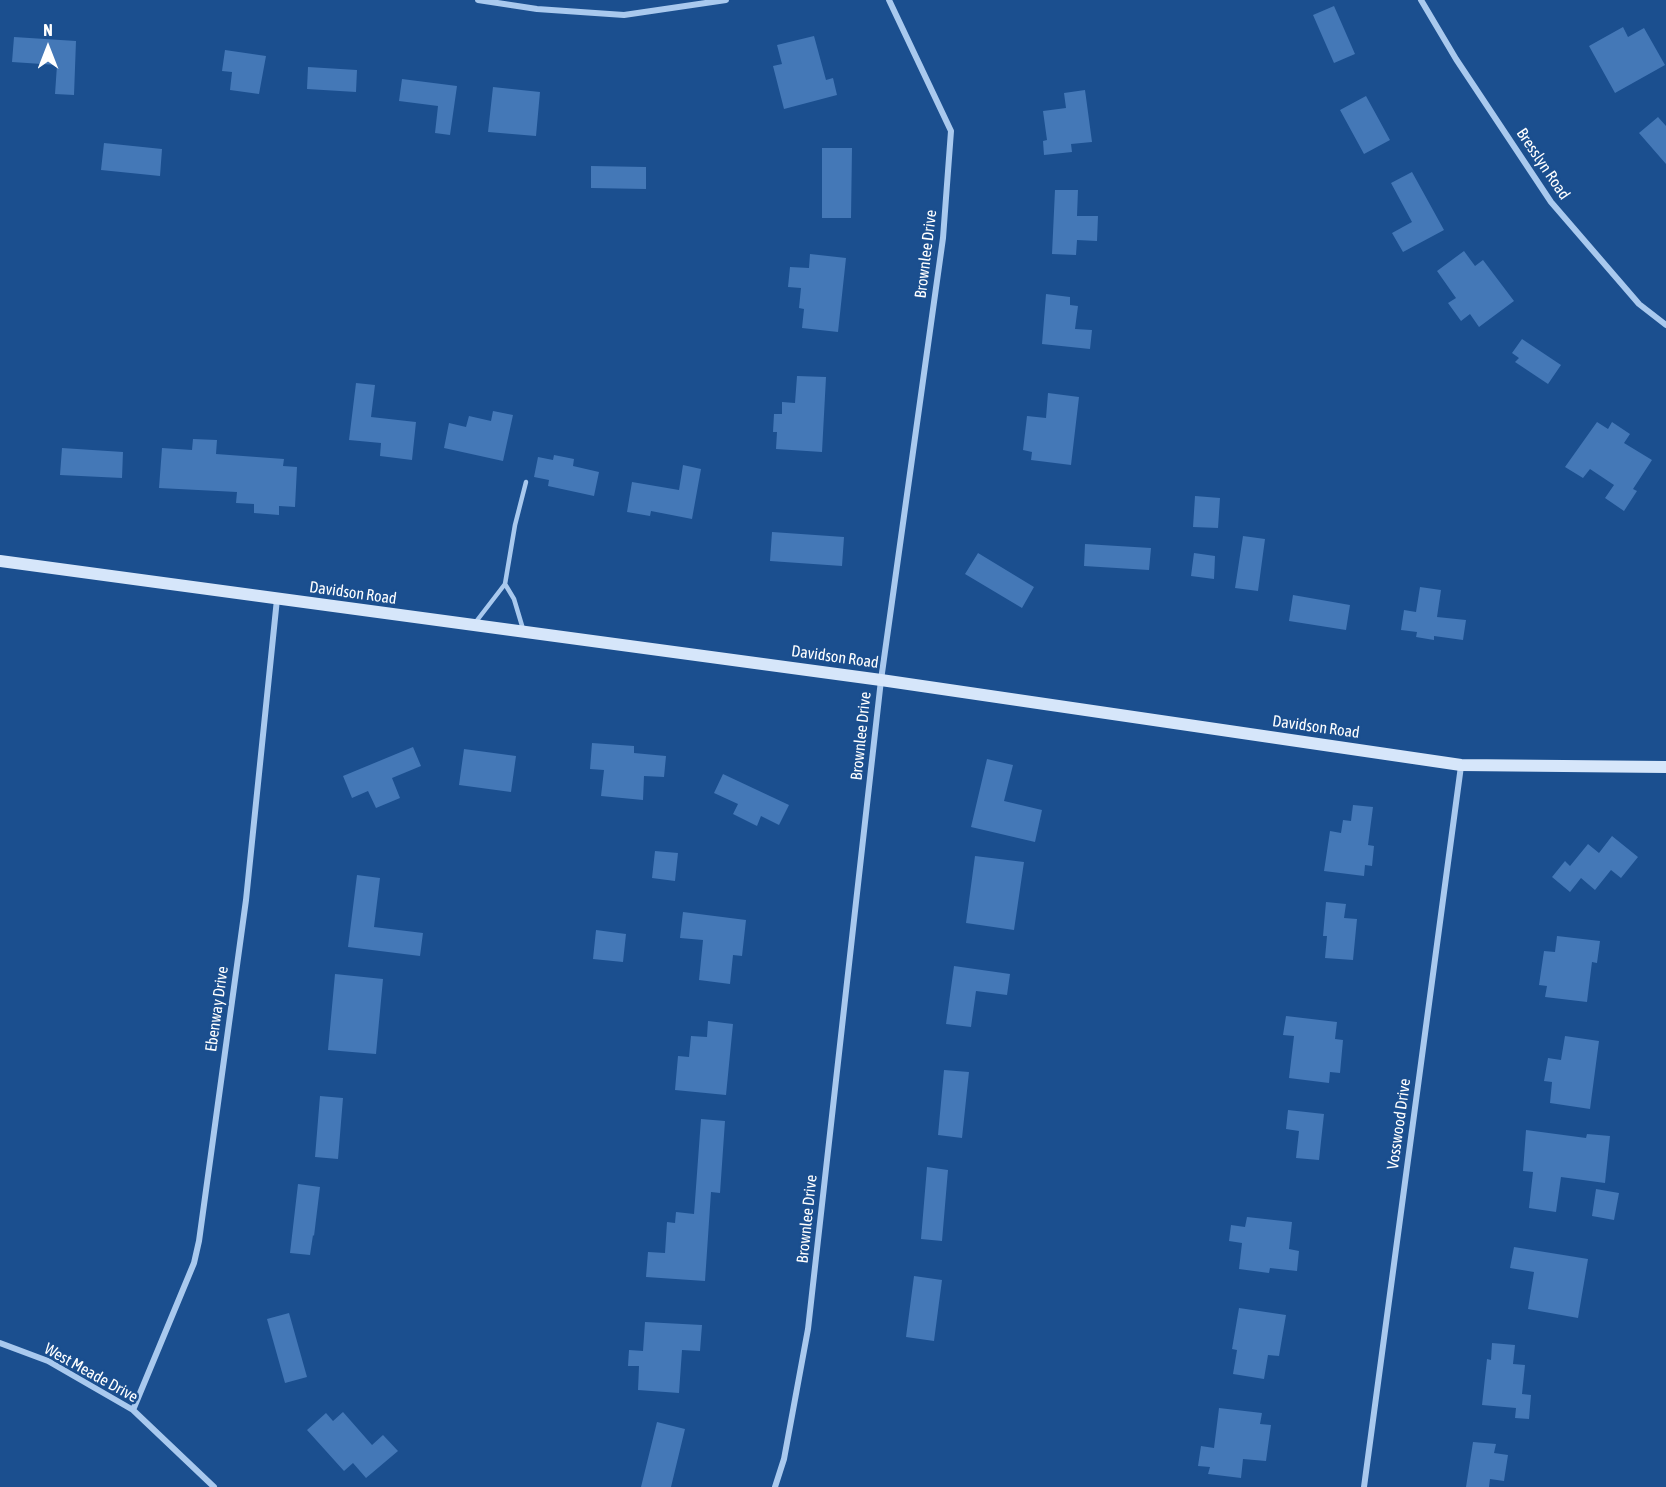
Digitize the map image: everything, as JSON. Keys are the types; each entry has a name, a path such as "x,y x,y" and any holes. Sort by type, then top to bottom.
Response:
{"street":[{"path":"478,0 537,9 624,15 726,0"},
{"name":"Brownlee Drive","path":"775,1487 784,1459 807,1338 881,680 943,238 951,131 889,0"},
{"name":"Bresslyn Road","path":"1421,0 1456,59 1551,202 1639,304 1666,325"},
{"name":"Davidson Road","path":"0,561 881,680 1461,765 1666,766"},
{"name":"Ebenway Drive","path":"133,1410 194,1263 199,1241 246,900 277,599"},
{"name":"Vosswood Drive","path":"1364,1487 1461,765"},
{"name":"West Meade Drive","path":"0,1343 48,1361 133,1410 214,1487"}],"lane":[{"path":"474,626 505,584 515,525 526,482"},
{"path":"505,584 514,599 524,632"}],"building":[{"path":"1334,6 1355,54 1334,63 1313,15"},
{"path":"1623,27 1628,37 1644,28 1665,65 1615,93 1589,46"},
{"path":"814,36 826,80 833,78 837,95 784,109 773,66 782,64 777,45"},
{"path":"14,37 76,41 74,95 55,94 57,65 12,62"},
{"path":"225,50 266,56 259,94 230,90 232,72 222,71"},
{"path":"308,67 357,70 356,92 307,89"},
{"path":"402,79 457,86 450,135 435,133 438,106 399,101"},
{"path":"493,87 540,92 536,136 488,132"},
{"path":"1085,90 1092,142 1071,144 1072,152 1044,155 1043,141 1047,140 1043,111 1066,108 1064,93"},
{"path":"1366,96 1390,140 1364,154 1340,110"},
{"path":"1658,117 1666,126 1666,164 1639,133"},
{"path":"104,143 162,149 160,176 101,170"},
{"path":"822,148 852,148 851,218 822,218"},
{"path":"591,166 646,167 646,189 591,188"},
{"path":"1412,172 1444,230 1403,252 1392,233 1412,222 1391,183"},
{"path":"1055,190 1078,190 1077,216 1098,216 1097,241 1077,240 1076,255 1052,254"},
{"path":"1464,251 1475,266 1483,260 1514,301 1479,327 1470,314 1461,321 1448,303 1456,298 1437,271"},
{"path":"810,254 846,258 838,332 802,328 804,309 799,308 801,288 788,287 790,267 809,268"},
{"path":"1046,294 1070,297 1070,305 1078,306 1075,329 1092,330 1090,349 1042,344"},
{"path":"1522,339 1561,365 1548,384 1515,362 1519,358 1512,353"},
{"path":"797,376 826,377 822,452 776,449 777,432 773,432 774,414 782,414 782,402 795,403"},
{"path":"356,383 375,385 371,417 416,422 412,460 380,456 381,443 349,440"},
{"path":"1048,393 1079,397 1071,465 1031,460 1032,452 1023,450 1027,416 1046,418"},
{"path":"493,411 513,415 503,461 444,448 449,423 466,427 469,416 491,421"},
{"path":"1597,422 1608,429 1612,422 1630,434 1624,443 1652,460 1633,489 1637,491 1624,511 1605,498 1614,485 1590,469 1583,478 1565,467"},
{"path":"193,439 217,440 216,454 284,459 283,466 297,467 295,507 279,506 279,515 254,513 254,504 236,503 237,492 159,488 162,448 192,450"},
{"path":"62,448 123,452 122,478 60,475"},
{"path":"554,455 574,459 573,466 599,472 594,496 548,486 549,480 534,477 538,457 553,460"},
{"path":"683,465 701,469 692,519 651,511 650,516 627,512 632,482 679,490"},
{"path":"1195,496 1220,498 1218,528 1193,527"},
{"path":"772,532 844,537 842,566 770,561"},
{"path":"1243,536 1265,539 1258,591 1235,588"},
{"path":"1085,544 1151,548 1149,570 1084,566"},
{"path":"978,553 1034,587 1022,608 965,574"},
{"path":"1194,553 1215,556 1214,579 1191,576"},
{"path":"1420,587 1441,590 1437,617 1466,620 1463,640 1434,636 1434,640 1416,637 1417,632 1401,630 1404,610 1416,612"},
{"path":"1293,595 1350,605 1346,630 1289,621"},
{"path":"592,743 634,746 634,753 666,756 664,777 644,776 643,800 601,796 604,770 590,769"},
{"path":"413,747 421,766 392,778 400,798 376,808 368,791 352,798 343,776"},
{"path":"464,749 516,756 511,792 459,785"},
{"path":"987,759 1013,765 1004,801 1042,810 1035,842 971,827"},
{"path":"723,774 789,805 779,825 761,816 757,826 733,814 738,804 714,793"},
{"path":"1353,805 1373,807 1368,845 1374,846 1372,866 1365,865 1364,876 1324,871 1330,831 1341,833 1343,820 1351,821"},
{"path":"1612,836 1638,857 1621,878 1611,870 1595,890 1581,878 1570,892 1552,877 1565,861 1570,866 1588,844 1599,853"},
{"path":"655,851 678,853 675,881 652,878"},
{"path":"975,856 1024,862 1014,930 966,923"},
{"path":"357,875 380,878 374,927 423,933 420,956 348,947"},
{"path":"1326,902 1346,904 1344,918 1357,919 1353,960 1325,958 1327,936 1323,936"},
{"path":"683,912 746,920 742,956 733,955 730,984 699,980 703,940 680,938"},
{"path":"596,930 626,934 623,962 593,959"},
{"path":"1557,936 1600,941 1597,963 1592,962 1587,1002 1545,997 1547,986 1539,985 1544,951 1555,952"},
{"path":"954,966 1010,974 1007,995 976,991 971,1027 946,1024"},
{"path":"335,974 383,979 376,1054 328,1050"},
{"path":"1286,1016 1337,1022 1335,1039 1343,1040 1340,1073 1330,1072 1329,1083 1289,1078 1294,1036 1283,1035"},
{"path":"708,1021 733,1024 726,1095 675,1090 678,1056 689,1057 691,1036 707,1037"},
{"path":"1565,1036 1599,1041 1590,1109 1550,1103 1552,1082 1544,1081 1548,1058 1561,1060"},
{"path":"944,1070 969,1072 962,1138 938,1135"},
{"path":"320,1096 343,1098 338,1159 315,1157"},
{"path":"1288,1110 1324,1114 1319,1160 1296,1158 1299,1131 1286,1129"},
{"path":"701,1119 725,1121 720,1193 711,1192 705,1281 646,1277 648,1252 665,1253 667,1222 675,1223 676,1212 694,1214"},
{"path":"1526,1130 1586,1138 1587,1134 1610,1136 1605,1183 1561,1177 1556,1212 1529,1208 1533,1172 1523,1171"},
{"path":"927,1167 948,1170 942,1241 921,1239"},
{"path":"298,1184 320,1187 310,1255 290,1253"},
{"path":"1596,1189 1619,1193 1614,1220 1592,1216"},
{"path":"1247,1217 1292,1222 1289,1249 1299,1251 1297,1271 1270,1268 1269,1273 1239,1269 1242,1243 1229,1241 1231,1225 1245,1227"},
{"path":"1514,1247 1588,1259 1578,1318 1528,1309 1534,1272 1510,1268"},
{"path":"914,1276 942,1280 934,1341 906,1337"},
{"path":"1239,1308 1286,1315 1279,1356 1268,1355 1264,1379 1233,1374 1237,1350 1232,1349"},
{"path":"289,1313 307,1377 285,1383 267,1319"},
{"path":"645,1322 702,1325 700,1351 682,1350 679,1393 638,1390 639,1366 628,1366 629,1350 643,1351"},
{"path":"1492,1343 1515,1345 1513,1364 1525,1365 1522,1394 1531,1395 1529,1419 1515,1418 1516,1408 1482,1405 1487,1359 1491,1360"},
{"path":"1219,1408 1262,1413 1260,1424 1271,1425 1266,1461 1243,1459 1241,1478 1208,1474 1210,1467 1198,1466 1201,1446 1214,1448"},
{"path":"343,1412 372,1445 383,1435 398,1451 366,1478 353,1463 344,1471 307,1430 326,1413 333,1421"},
{"path":"657,1422 685,1429 671,1487 641,1487"},
{"path":"1473,1442 1496,1444 1494,1453 1508,1455 1504,1481 1490,1479 1489,1487 1466,1487"}]}
